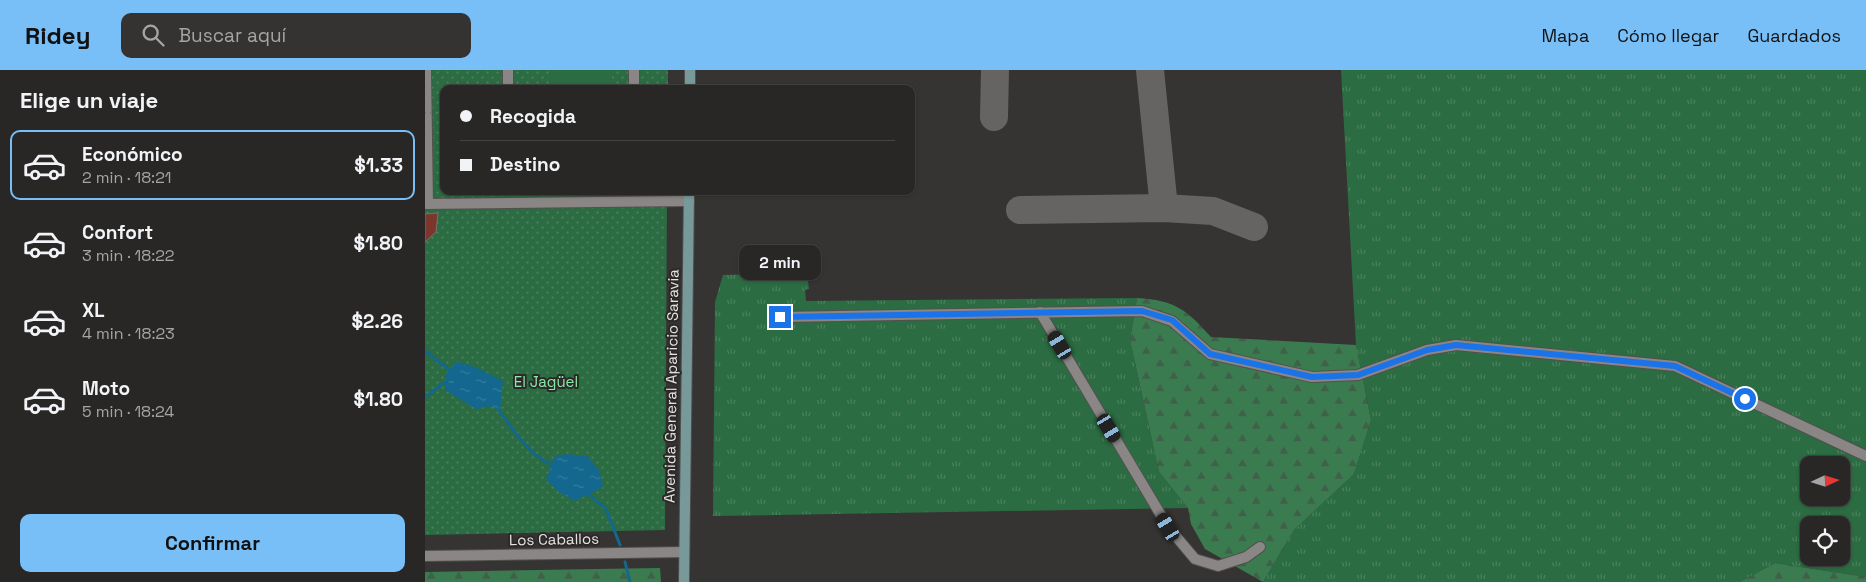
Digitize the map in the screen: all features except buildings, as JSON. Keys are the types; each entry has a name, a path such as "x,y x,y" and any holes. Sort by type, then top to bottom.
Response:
{"main road":[{"path":"690,70 690,85"},
{"name":"Avenida General Aparicio Saravia","path":"684,582 689,196"}],"street":[{"path":"426,70 426,204 509,203 634,196 689,196"},
{"path":"508,70 508,85"},
{"path":"634,70 634,85"},
{"path":"509,195 509,203"},
{"path":"780,317 1142,311 1172,320 1210,354 1312,377 1358,375 1427,350 1456,345 1675,366 1866,456"},
{"path":"1040,312 1168,527 1195,560 1219,566 1246,558 1260,547"},
{"name":"Los Caballos","path":"425,556 684,552"}],"path":[{"path":"425,113 440,113"}],"green space":[{"name":"El Jagüel","path":"425,70 668,70 668,85 440,85 440,195 667,195 665,530 425,535"},
{"path":"549,70 612,70 612,85 550,85"},
{"path":"1341,70 1866,70 1866,577 1775,563 1740,582 1263,582 1294,530 1354,474 1371,420 1356,345"},
{"path":"807,273 809,289 805,290 806,301 1137,298 1130,340 1159,472 1188,508 713,516 715,302 723,275"},
{"path":"1137,298 1161,301 1179,308 1195,320 1211,337 1356,345 1371,420 1354,474 1294,530 1263,582 1205,549 1191,524 1188,508 1159,472 1130,340"},
{"path":"1775,563 1866,577 1866,582 1740,582"},
{"path":"660,568 661,582 425,582 425,572"}],"water":[{"path":"456,362 474,367 503,381 500,411 490,406 476,409 445,390 446,374"},
{"path":"566,454 587,456 599,470 603,487 575,501 559,492 546,480 554,457"}],"waterway":[{"path":"425,351 452,372"},
{"path":"425,397 448,380"},
{"path":"498,409 516,434 534,454 556,468"},
{"path":"586,492 606,509 620,545"},
{"path":"625,562 630,582"}],"taxiway":[{"path":"994,117 995,70"},
{"path":"1150,70 1164,208"},
{"path":"1020,210 1164,208 1213,211 1254,227"}],"route":[{"path":"780,317 1142,311 1172,320 1210,354 1312,377 1358,375 1427,350 1456,345 1675,366 1745,399"}]}
